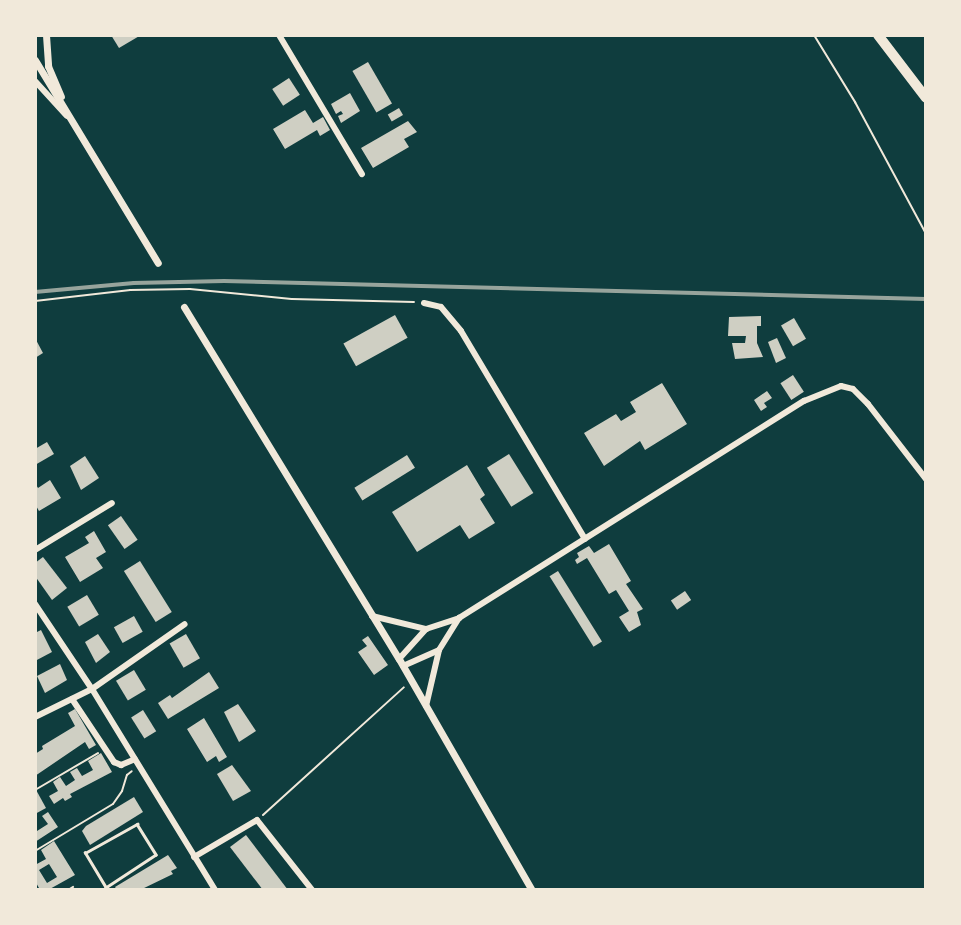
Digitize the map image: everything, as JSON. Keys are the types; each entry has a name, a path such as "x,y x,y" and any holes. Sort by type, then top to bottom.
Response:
{"highway":[{"path":"878,35 926,98"}],"street":[{"path":"46,35 48,66 73,123"},
{"path":"279,35 362,174"},
{"path":"35,60 158,263"},
{"path":"35,81 73,123"},
{"path":"424,303 441,307 461,331 585,539"},
{"path":"184,307 401,662 532,890"},
{"path":"372,616 426,629 459,618 804,401 841,386 853,389 868,404 926,479"},
{"path":"35,550 112,503"},
{"path":"35,604 92,689 215,890"},
{"path":"426,706 439,650 459,618"},
{"path":"35,624 45,619"},
{"path":"35,718 92,689 185,624"},
{"path":"401,662 426,629"},
{"path":"401,662 439,650"},
{"path":"72,699 104,750 121,765 137,762"},
{"path":"194,857 257,820 312,890"}],"lane":[{"path":"137,824 156,855 106,888 85,853 137,824"}],"path":[{"path":"814,35 855,102 926,234"},
{"path":"35,301 130,290 190,289 292,299 424,303"},
{"path":"257,820 402,692 409,677"},
{"path":"35,790 104,750"},
{"path":"35,851 113,804 122,791 127,775 137,762"},
{"path":"68,890 73,887"}],"building":[{"path":"111,35 141,35 119,48"},
{"path":"368,62 392,104 376,113 352,71"},
{"path":"289,78 300,95 283,106 272,89"},
{"path":"350,93 360,111 341,123 338,116 343,114 341,111 336,114 331,104"},
{"path":"399,108 403,115 392,121 388,114"},
{"path":"305,110 313,123 323,117 330,130 320,136 317,130 285,149 273,129"},
{"path":"408,121 417,132 404,139 409,147 373,168 361,148"},
{"path":"395,315 408,338 356,366 343,344"},
{"path":"761,316 761,326 757,326 757,343 763,357 735,359 732,343 745,343 746,336 728,336 729,317"},
{"path":"794,318 806,339 793,346 781,326"},
{"path":"35,338 43,353 35,358"},
{"path":"777,338 786,358 776,363 768,342"},
{"path":"793,375 804,392 791,400 780,383"},
{"path":"662,383 687,424 645,450 640,441 604,466 584,433 616,414 621,421 636,412 630,402"},
{"path":"767,391 772,398 764,403 767,407 761,411 754,400"},
{"path":"47,442 54,454 35,465 35,449"},
{"path":"509,454 533,493 511,507 487,468"},
{"path":"407,455 415,468 362,501 354,488"},
{"path":"85,456 99,478 81,490 70,466"},
{"path":"467,465 485,495 480,499 495,523 469,539 460,525 417,552 392,512"},
{"path":"50,480 61,498 39,511 35,504 35,483 38,488"},
{"path":"121,516 138,540 125,549 108,525"},
{"path":"94,531 106,552 96,558 103,568 80,582 65,557 89,543 85,537"},
{"path":"609,544 631,581 626,584 643,609 637,612 641,625 629,632 619,617 629,611 616,590 609,594 587,558 577,564 575,560 579,557 577,553 589,546 594,553"},
{"path":"43,557 67,588 52,600 35,576 35,563"},
{"path":"140,561 172,612 156,622 124,571"},
{"path":"558,571 602,641 594,647 550,576"},
{"path":"685,591 691,600 677,610 671,601"},
{"path":"87,595 99,615 79,627 67,607"},
{"path":"134,616 143,632 123,643 114,627"},
{"path":"41,630 52,652 35,661 35,633"},
{"path":"98,634 110,652 96,663 85,642"},
{"path":"186,634 200,658 184,668 170,644"},
{"path":"368,636 388,665 374,675 358,652 367,646 362,640"},
{"path":"60,664 67,680 45,693 37,676"},
{"path":"134,670 146,690 128,701 116,681"},
{"path":"209,672 219,688 168,719 158,703 170,695 172,698"},
{"path":"238,704 256,731 239,742 224,712"},
{"path":"75,709 96,745 89,749 85,742 35,776 35,754 43,749 42,746 75,726 68,713"},
{"path":"143,710 156,731 144,739 131,717"},
{"path":"204,718 227,757 219,762 216,756 207,762 187,729"},
{"path":"101,753 112,772 70,794 72,797 65,801 63,798 54,804 49,796 58,791 53,782 60,777 66,786 75,780 70,772 77,768 82,776 93,770 88,761"},
{"path":"232,765 251,791 233,801 217,774"},
{"path":"35,788 46,808 35,814"},
{"path":"134,797 143,812 90,845 82,831 86,826"},
{"path":"48,812 58,827 35,842 35,827 37,831 48,824 42,816"},
{"path":"246,835 288,890 263,890 230,847"},
{"path":"54,841 75,875 48,890 36,890 39,888 35,881 35,865 46,859 41,850","holes":["49,864 57,877 47,883 39,870"]},
{"path":"168,855 177,868 171,871 173,874 140,890 117,890 115,887"}],"railway":[{"path":"35,292 134,283 224,281 926,299"}]}
